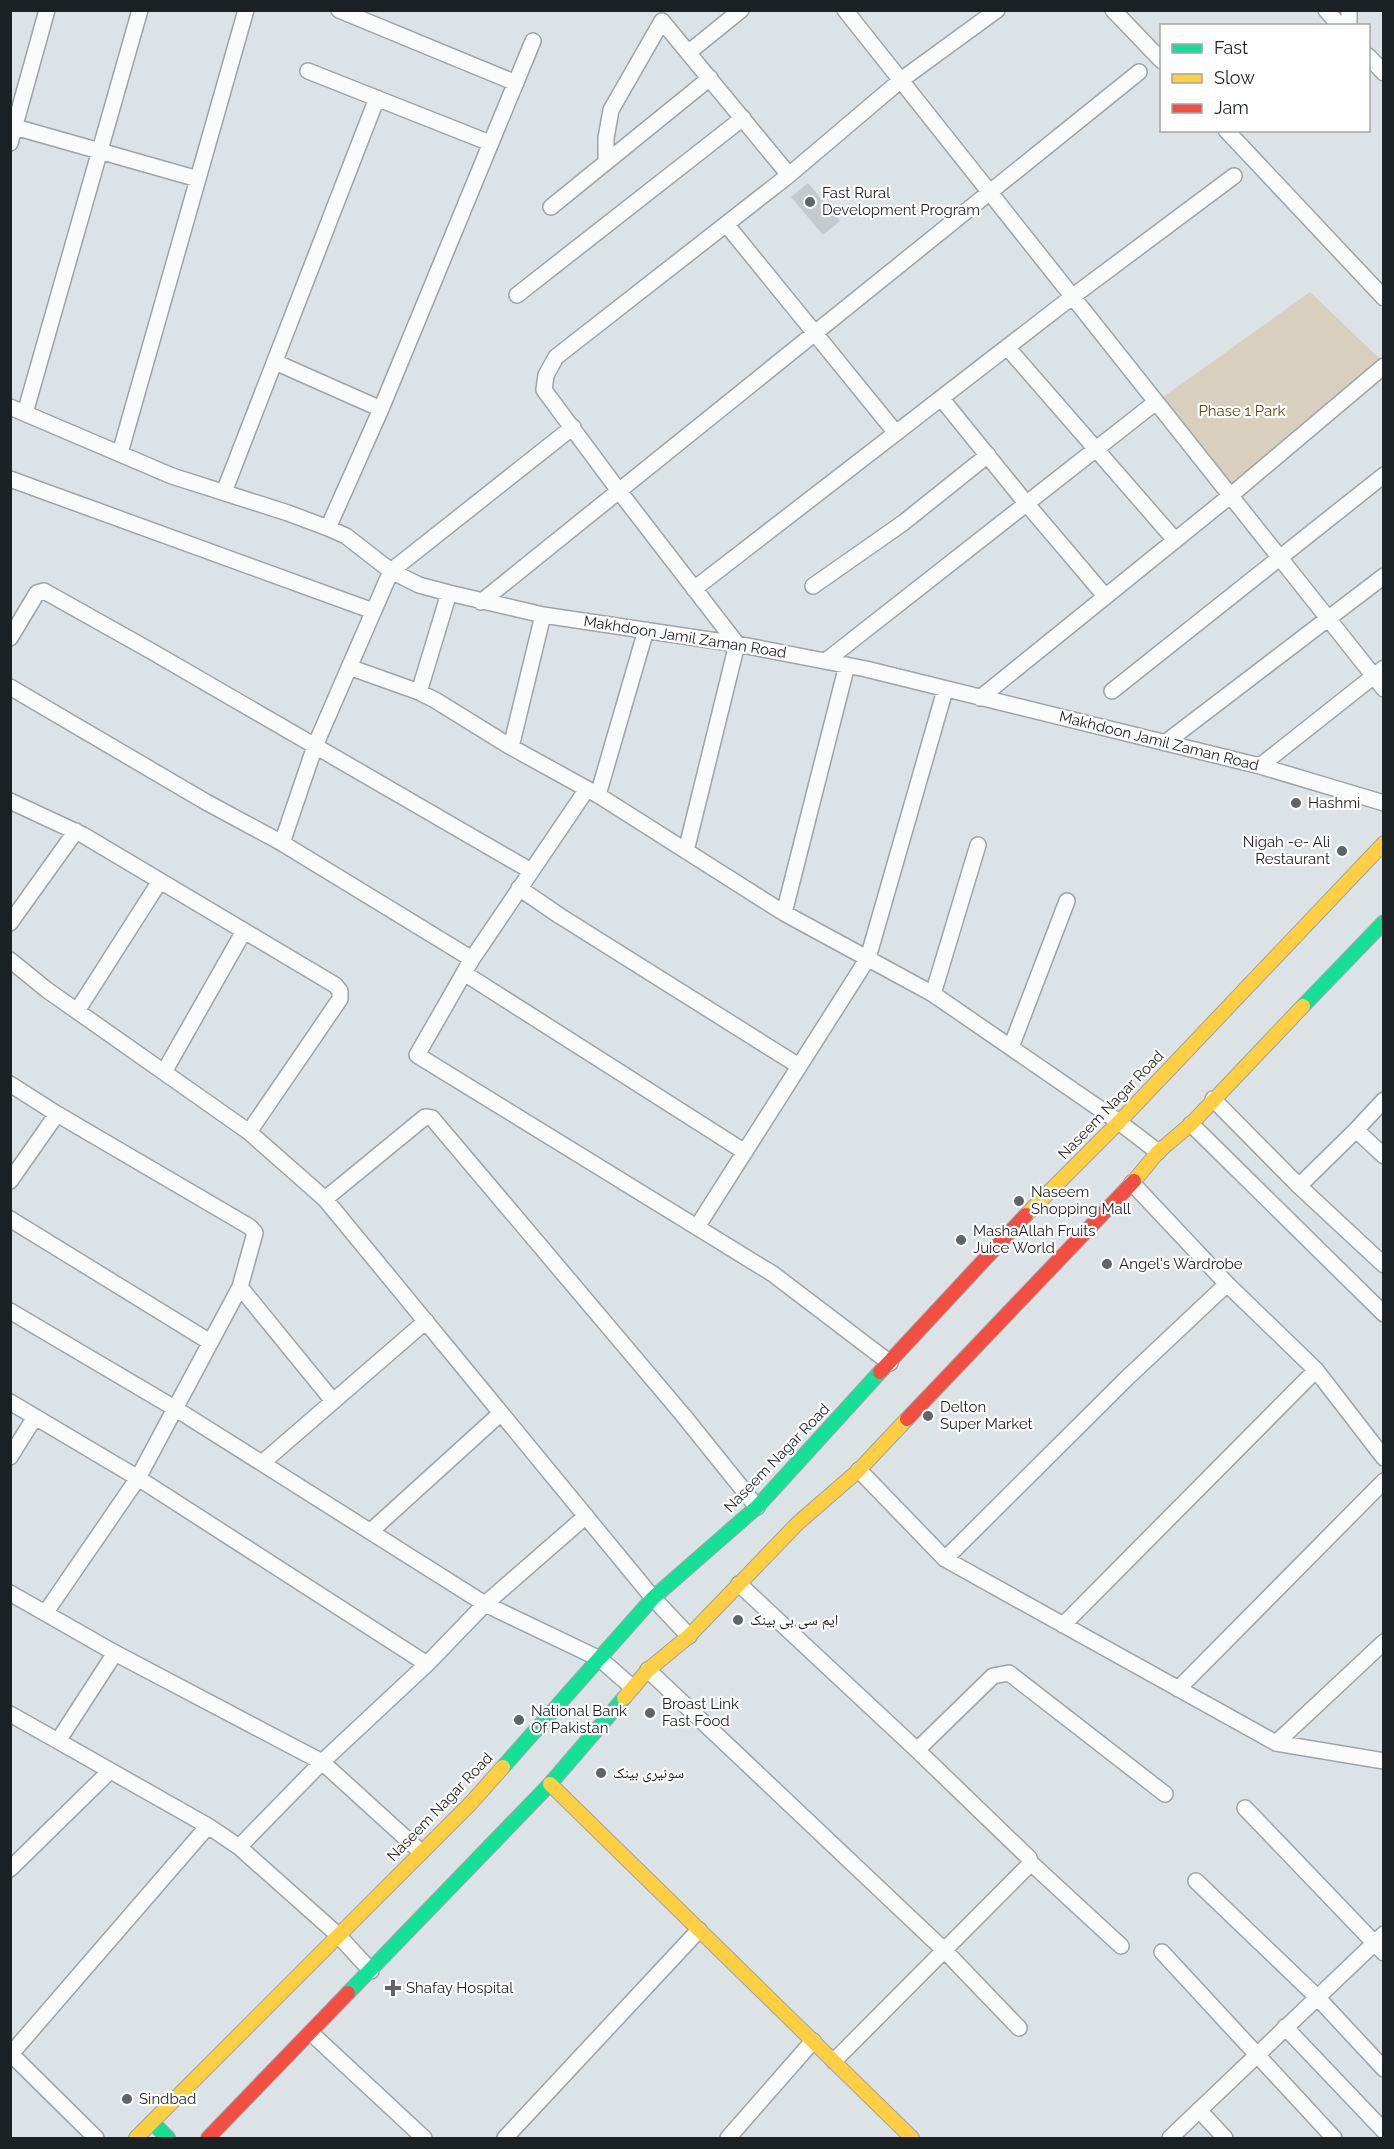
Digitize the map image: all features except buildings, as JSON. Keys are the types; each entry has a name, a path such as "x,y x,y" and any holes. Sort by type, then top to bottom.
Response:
{"main road":[{"name":"Naseem Nagar Road","path":"136,2139 471,1803 653,1598 757,1507 998,1243 1119,1122 1383,843"},
{"path":"208,2139 550,1784 648,1670 688,1636 798,1523 859,1470 1132,1183 1158,1152 1191,1124 1383,922"},
{"path":"550,1784 912,2139"},
{"path":"152,2122 168,2139"}],"street":[{"path":"10,143 47,10"},
{"path":"18,410 100,151 140,10"},
{"path":"120,453 246,10"},
{"path":"339,10 516,83"},
{"path":"689,52 741,10"},
{"path":"845,10 1328,619 1378,672 1383,689"},
{"path":"686,851 737,644 544,390 546,375 555,357 789,175 901,80 997,10"},
{"path":"1113,10 1160,61"},
{"path":"1326,10 1338,24"},
{"path":"606,162 606,138 611,110 661,22 664,22 789,175"},
{"path":"328,528 381,409 533,41"},
{"path":"1370,57 1383,72"},
{"path":"308,71 490,143"},
{"path":"481,602 1140,72"},
{"path":"551,207 710,78"},
{"path":"224,492 377,98"},
{"path":"517,294 742,118"},
{"path":"15,127 198,179"},
{"path":"1228,132 1383,298"},
{"path":"694,589 1007,346 1234,176"},
{"path":"726,224 896,433"},
{"path":"1007,346 1175,540"},
{"path":"275,362 381,409"},
{"path":"980,698 1230,496 1383,366"},
{"path":"941,398 1105,596"},
{"path":"827,660 1156,402"},
{"name":"Makhdoon Jamil Zaman Road","path":"18,410 172,476 328,528 346,536 391,571 419,585 481,602 543,615 827,660 1260,766 1383,803"},
{"path":"282,843 315,746 391,571 573,427"},
{"path":"813,586 903,523 988,455"},
{"path":"1112,691 1383,475"},
{"path":"10,479 373,611"},
{"path":"1165,743 1383,576"},
{"path":"10,638 37,593 44,591 162,656 531,871"},
{"path":"419,692 449,593"},
{"path":"511,747 543,615"},
{"path":"646,630 592,792 519,888 472,959 417,1055 772,1274 890,1363"},
{"path":"784,913 847,665"},
{"path":"350,666 419,692 592,792 784,913 933,994 1119,1122 1158,1152"},
{"path":"1260,766 1378,672"},
{"path":"10,687 206,802 282,843 472,959"},
{"path":"697,1227 868,958 945,690"},
{"path":"10,801 76,831 335,985 340,991 340,999 249,1132"},
{"path":"10,923 76,831"},
{"path":"933,994 978,845"},
{"path":"77,1011 160,881"},
{"path":"519,888 800,1066"},
{"path":"1011,1047 1067,901"},
{"path":"164,1072 244,931"},
{"path":"10,960 77,1011 249,1132 325,1199 653,1598 688,1636"},
{"path":"464,974 745,1152"},
{"path":"10,1084 250,1227 255,1233 240,1287 138,1478 45,1612"},
{"path":"1213,1099 1299,1186 1383,1265"},
{"path":"1299,1186 1383,1100"},
{"path":"10,1181 57,1114"},
{"path":"325,1199 425,1117 432,1118 757,1507"},
{"path":"1191,1124 1383,1314"},
{"path":"1356,1130 1383,1156"},
{"path":"1132,1183 1227,1284 1316,1370 1383,1458"},
{"path":"10,1219 210,1342"},
{"path":"945,1559 1127,1378 1227,1284"},
{"path":"240,1287 333,1401"},
{"path":"10,1311 176,1409 485,1604 600,1659 632,1687"},
{"path":"262,1463 426,1321"},
{"path":"1063,1625 1316,1370"},
{"path":"10,1402 138,1478 427,1664"},
{"path":"371,1531 501,1413"},
{"path":"10,1457 35,1417"},
{"path":"859,1470 945,1559 1178,1689 1276,1743 1383,1761"},
{"path":"1178,1689 1383,1481"},
{"path":"239,1847 322,1762 427,1664 485,1604 586,1516"},
{"path":"739,1584 917,1749 1029,1858 1031,1863 1121,1946"},
{"path":"10,1593 115,1653 322,1762 421,1852"},
{"path":"1276,1743 1383,1642"},
{"path":"58,1741 115,1653"},
{"path":"648,1670 945,1951 1020,2028"},
{"path":"917,1749 993,1676 1009,1673 1165,1794"},
{"path":"10,1714 208,1826 239,1847 338,1935 371,1971"},
{"path":"10,1869 110,1770"},
{"path":"1170,2139 1317,1997 1380,1943 1245,1808"},
{"path":"96,2139 11,2054 208,1826"},
{"path":"834,2061 1031,1863"},
{"path":"1196,1881 1317,1997 1383,2069"},
{"path":"505,2139 699,1930"},
{"path":"1162,1952 1334,2139"},
{"path":"1285,2027 1383,2131"},
{"path":"311,2033 424,2139"},
{"path":"728,2139 813,2041"},
{"path":"1200,2110 1225,2139"}],"green space":[{"name":"Phase 1 Park","path":"1310,292 1383,362 1230,496 1156,402"}],"traffic: fast":[{"path":"1303,1006 1384,922"},
{"path":"503,1767 653,1598 757,1507 880,1372"},
{"path":"348,1993 550,1784 624,1698"},
{"path":"152,2122 168,2138"}],"traffic: slow":[{"path":"1026,1215 1119,1122 1384,843"},
{"path":"1134,1181 1158,1152 1191,1124 1303,1006"},
{"path":"624,1698 648,1670 689,1636 798,1523 859,1470 907,1419"},
{"path":"136,2138 471,1803 503,1767"},
{"path":"550,1784 912,2138"}],"traffic: jam":[{"path":"907,1419 1134,1181"},
{"path":"880,1372 1026,1215"},
{"path":"208,2138 348,1993"}],"place":[{"name":"Fast Rural Development Program","path":"810,202"},
{"name":"Hashmi","path":"1296,803"},
{"name":"Nigah -e- Ali Restaurant","path":"1342,851"},
{"name":"Naseem Shopping Mall","path":"1019,1201"},
{"name":"MashaAllah Fruits Juice World","path":"961,1240"},
{"name":"Angel's Wardrobe","path":"1107,1264"},
{"name":"Delton Super Market","path":"928,1416"},
{"name":"ایم سی بی بینک","path":"738,1620"},
{"name":"Broast Link Fast Food","path":"650,1713"},
{"name":"National Bank Of Pakistan","path":"519,1720"},
{"name":"سونیری بینک","path":"601,1773"},
{"name":"Shafay Hospital","path":"393,1988"},
{"name":"Sindbad","path":"127,2099"}]}
